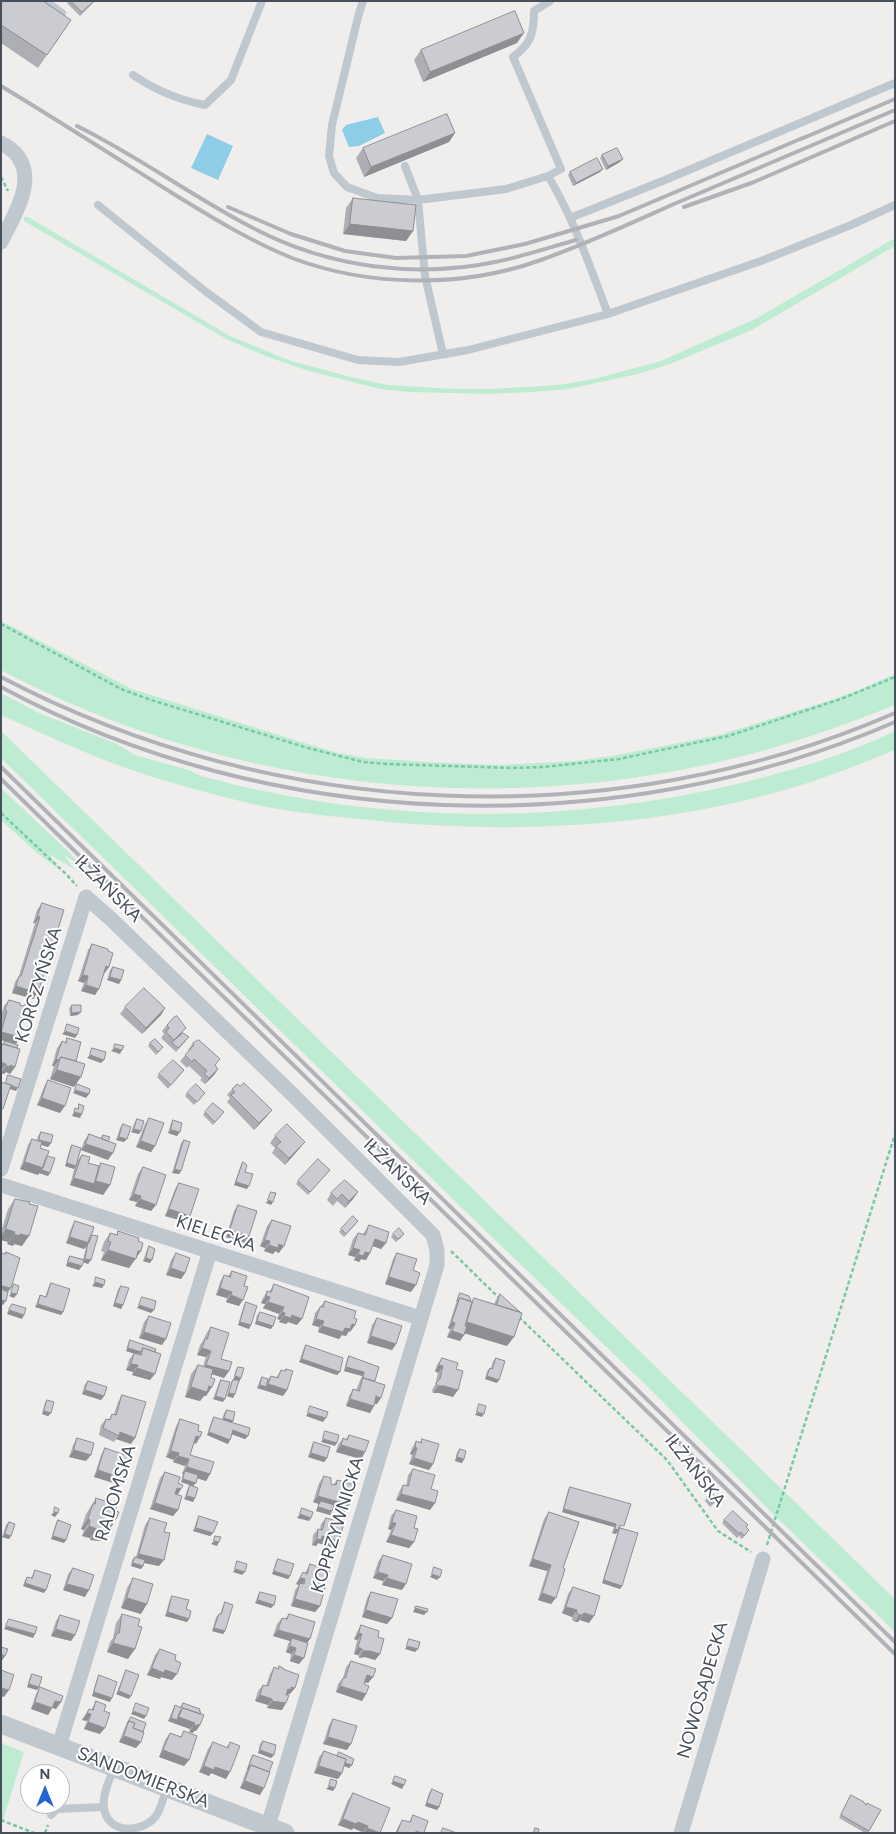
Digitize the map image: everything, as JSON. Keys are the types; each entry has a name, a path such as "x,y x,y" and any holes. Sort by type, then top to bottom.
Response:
{"street":[{"path":"1,143 18,157 23,165 25,182 15,212 1,242"},
{"name":"KORCZYŃSKA","path":"1,1169 86,897"},
{"name":"IŁŻAŃSKA","path":"86,897 294,1095 433,1235"},
{"name":"KIELECKA","path":"1,1185 420,1318"},
{"name":"KOPRZYWNICKA","path":"277,1829 420,1318 437,1265 437,1250 433,1235"},
{"name":"RADOMSKA","path":"59,1746 210,1251"},
{"name":"NOWOSĄDECKA","path":"681,1833 763,1559"},
{"name":"SANDOMIERSKA","path":"1,1724 277,1829"}],"lane":[{"path":"45,1 62,13"},
{"path":"133,75 149,86 185,101 205,105 231,80 262,1"},
{"path":"363,1 332,125 329,156 334,174 347,187 377,198 418,200 506,189 548,176 561,169 513,57 529,42 534,23 534,11 550,1"},
{"path":"570,218 895,83"},
{"path":"405,166 418,200 425,276 443,354"},
{"path":"548,176 570,218 608,314"},
{"path":"98,206 205,291 261,332 358,360 399,362 468,350 608,314 761,261 895,205"},
{"path":"114,1767 105,1794 104,1807 105,1814 113,1826 127,1828 141,1826 156,1816 167,1787"},
{"path":"51,1815 57,1808 104,1807"}],"path":[{"path":"1,624 121,689 151,700 308,748 363,762 387,764 543,768 619,759 737,734 841,699 895,677"},
{"name":"IŁŻAŃSKA","path":"1,813 67,875 86,897"},
{"path":"763,1559 895,1134"},
{"path":"433,1235 500,1299"},
{"name":"IŁŻAŃSKA","path":"514,1312 667,1460 718,1531 763,1559"},
{"path":"1,1820 34,1833"}],"green space":[{"path":"24,217 28,217 230,336 291,361 388,385 456,389 559,385 594,379 661,361 757,318 895,238 895,246 752,330 670,364 638,374 568,389 532,392 490,394 408,392 380,389 309,371 268,357 228,340 24,221"},
{"path":"1,621 132,689 338,753 366,758 498,765 575,761 612,756 719,735 825,702 895,674 895,705 752,754 664,773 579,784 494,788 409,786 324,776 240,760 158,737 78,707 1,670"},
{"path":"1,693 37,712 117,744 135,755 189,770 201,776 267,792 401,811 469,814 536,813 603,807 670,798 757,779 837,755 895,731 895,750 795,787 742,801 688,812 634,820 579,825 469,827 414,824 329,816 269,807 240,801 150,776 60,742 1,715"},
{"path":"1,731 895,1599 895,1632 771,1512 647,1386 1,758"},
{"path":"1,788 90,872 64,855 74,869 49,854 60,870 37,853 1,820"},
{"path":"1,1743 24,1752 1,1827"}],"water":[{"path":"378,117 385,133 359,146 349,147 342,130 346,125"},
{"path":"207,134 233,146 218,180 191,168"}],"building":[{"path":"1,1 43,1 71,20 47,55 1,25"},
{"path":"71,1 94,1 82,12"},
{"path":"515,11 524,33 430,72 421,50"},
{"path":"447,114 455,133 371,167 363,148"},
{"path":"617,148 623,159 608,166 602,155"},
{"path":"597,158 603,169 576,183 570,172"},
{"path":"353,198 416,205 413,231 350,224"},
{"path":"42,903 64,910 38,993 16,986 40,917 38,916"},
{"path":"92,944 108,949 108,951 113,953 109,967 106,966 99,989 86,985 88,976 83,975"},
{"path":"113,967 124,970 121,980 110,977"},
{"path":"144,988 165,1008 146,1028 125,1007"},
{"path":"9,1000 20,1003 23,1006 27,1003 31,1004 33,1009 32,1013 27,1014 25,1019 22,1019 19,1029 22,1030 20,1037 1,1032"},
{"path":"72,1005 81,1005 81,1012 72,1013"},
{"path":"177,1016 186,1028 174,1040 166,1032 169,1028 167,1025"},
{"path":"67,1024 79,1028 77,1035 65,1031"},
{"path":"183,1033 189,1037 178,1048 172,1043"},
{"path":"67,1038 81,1042 76,1061 61,1057 59,1060 56,1059 62,1041 66,1043"},
{"path":"155,1039 163,1047 158,1052 150,1043"},
{"path":"199,1040 220,1059 215,1065 218,1069 209,1078 204,1074 207,1071 194,1059 192,1062 185,1055 194,1045 193,1043"},
{"path":"5,1041 18,1045 17,1048 4,1044"},
{"path":"3,1044 20,1049 15,1067 6,1066 6,1064 1,1062 1,1048"},
{"path":"115,1044 124,1046 122,1050 114,1048"},
{"path":"92,1048 106,1052 104,1060 90,1055"},
{"path":"61,1057 85,1064 81,1077 57,1070"},
{"path":"173,1060 184,1070 171,1085 159,1074"},
{"path":"8,1075 21,1079 18,1088 6,1083"},
{"path":"48,1080 71,1088 65,1106 42,1098"},
{"path":"1,1082 11,1085 3,1109 1,1108"},
{"path":"244,1083 272,1110 259,1123 231,1095 235,1092 232,1089 237,1084 240,1086"},
{"path":"77,1084 90,1089 89,1094 75,1090"},
{"path":"196,1084 205,1093 197,1102 187,1093"},
{"path":"213,1103 224,1112 215,1122 205,1112"},
{"path":"79,1104 84,1106 82,1114 74,1112 75,1108 78,1109"},
{"path":"149,1118 164,1123 155,1146 141,1141"},
{"path":"137,1119 144,1121 141,1131 134,1129"},
{"path":"173,1120 182,1123 180,1132 171,1130"},
{"path":"123,1124 131,1127 127,1139 119,1137"},
{"path":"287,1124 305,1142 289,1158 276,1146 281,1142 275,1136"},
{"path":"41,1132 53,1135 51,1143 39,1140"},
{"path":"89,1134 116,1144 113,1153 86,1144"},
{"path":"103,1135 110,1137 108,1141 102,1139"},
{"path":"32,1139 42,1142 40,1148 49,1151 43,1168 25,1162"},
{"path":"184,1140 190,1142 181,1171 175,1169"},
{"path":"72,1145 81,1148 76,1166 67,1163"},
{"path":"82,1155 90,1157 88,1163 99,1166 94,1184 74,1178"},
{"path":"47,1156 55,1158 50,1173 42,1170"},
{"path":"318,1159 330,1170 310,1192 298,1181"},
{"path":"243,1162 247,1165 245,1172 253,1174 249,1186 236,1182"},
{"path":"101,1163 115,1167 110,1185 96,1181"},
{"path":"143,1167 166,1175 156,1205 140,1199 141,1196 134,1194"},
{"path":"345,1180 358,1192 349,1201 342,1194 337,1199 331,1193"},
{"path":"179,1183 199,1189 190,1216 169,1209"},
{"path":"271,1192 276,1193 273,1202 268,1200"},
{"path":"15,1199 38,1206 29,1236 20,1234 19,1236 14,1234 15,1232 6,1229"},
{"path":"238,1205 257,1211 249,1236 230,1230"},
{"path":"353,1216 358,1221 346,1234 341,1229"},
{"path":"272,1220 291,1226 284,1246 279,1244 278,1248 269,1245 270,1241 265,1240"},
{"path":"75,1221 94,1227 89,1243 70,1237"},
{"path":"369,1225 389,1232 386,1243 375,1239 370,1253 365,1252 363,1256 358,1254 360,1250 353,1248 358,1233 365,1235"},
{"path":"399,1228 404,1234 398,1239 393,1234"},
{"path":"118,1231 139,1238 138,1241 143,1243 136,1259 108,1250 111,1242 108,1241 110,1233 117,1235"},
{"path":"91,1235 98,1236 91,1260 85,1259"},
{"path":"149,1246 155,1249 152,1260 146,1258"},
{"path":"6,1252 20,1258 11,1288 1,1287 1,1253 6,1254"},
{"path":"176,1253 190,1258 185,1273 171,1268"},
{"path":"397,1253 417,1259 413,1270 420,1273 416,1285 389,1277"},
{"path":"70,1256 84,1260 82,1266 68,1262"},
{"path":"232,1271 247,1276 244,1286 248,1287 243,1300 231,1295 232,1292 220,1288 224,1275 230,1277"},
{"path":"96,1277 105,1280 104,1285 95,1282"},
{"path":"51,1283 70,1289 63,1312 38,1304 40,1295 46,1297"},
{"path":"14,1284 19,1286 17,1294 11,1293"},
{"path":"274,1284 309,1297 302,1319 292,1315 291,1318 284,1316 285,1313 282,1312 284,1307 268,1302 270,1297 266,1296 267,1291 271,1292"},
{"path":"121,1286 129,1288 123,1305 115,1303"},
{"path":"1,1289 8,1292 6,1301 1,1300"},
{"path":"460,1293 469,1296 471,1301 460,1298 457,1301"},
{"path":"500,1294 520,1312 497,1305"},
{"path":"142,1297 156,1301 154,1310 139,1305"},
{"path":"460,1298 472,1302 464,1335 452,1331 455,1323 452,1322"},
{"path":"474,1298 522,1313 514,1337 467,1322"},
{"path":"325,1301 356,1311 354,1318 357,1319 355,1325 352,1324 350,1329 345,1328 343,1332 322,1326 324,1321 316,1319 320,1307 323,1307"},
{"path":"246,1302 257,1306 251,1325 240,1322"},
{"path":"12,1304 26,1308 24,1315 9,1310"},
{"path":"260,1312 276,1317 273,1326 257,1321"},
{"path":"149,1316 171,1323 166,1339 144,1332"},
{"path":"377,1318 402,1326 396,1344 371,1336"},
{"path":"211,1327 229,1333 221,1359 232,1362 229,1371 206,1365 211,1351 202,1348"},
{"path":"130,1340 156,1349 155,1352 143,1348 141,1352 128,1348"},
{"path":"306,1345 343,1358 340,1372 302,1359"},
{"path":"143,1348 161,1354 155,1374 137,1368 138,1365 131,1364 134,1353 141,1355"},
{"path":"349,1356 379,1367 375,1381 363,1378 364,1372 346,1367"},
{"path":"442,1358 458,1363 456,1369 463,1371 458,1390 438,1386 436,1383 440,1379 443,1366 439,1365"},
{"path":"496,1358 505,1361 499,1380 487,1376"},
{"path":"198,1365 213,1369 211,1378 215,1379 212,1387 209,1386 207,1392 191,1387"},
{"path":"238,1367 244,1368 241,1378 235,1376"},
{"path":"286,1369 293,1371 287,1390 268,1384 271,1376 278,1378 281,1370 285,1371"},
{"path":"262,1377 268,1379 266,1387 260,1385"},
{"path":"363,1378 385,1385 381,1398 376,1396 374,1406 350,1399 353,1389 359,1391"},
{"path":"221,1380 230,1382 225,1399 216,1396"},
{"path":"233,1380 239,1380 235,1394 229,1393"},
{"path":"88,1381 107,1387 104,1396 85,1390"},
{"path":"122,1395 146,1402 135,1438 120,1432 119,1436 103,1428 106,1419 110,1420 112,1414 116,1415"},
{"path":"47,1400 54,1402 51,1413 44,1411"},
{"path":"479,1404 486,1406 484,1414 477,1412"},
{"path":"310,1406 328,1412 326,1418 308,1413"},
{"path":"227,1410 235,1412 233,1421 224,1418"},
{"path":"214,1417 250,1428 248,1436 233,1430 230,1440 209,1432"},
{"path":"180,1419 199,1425 198,1431 202,1432 200,1437 196,1436 190,1455 214,1462 210,1474 187,1467 189,1459 178,1456 179,1453 171,1451"},
{"path":"325,1431 339,1435 337,1443 323,1439"},
{"path":"349,1435 369,1441 365,1452 341,1445 343,1438 347,1440"},
{"path":"77,1438 94,1443 91,1455 74,1450"},
{"path":"422,1439 439,1444 433,1464 414,1458 417,1448 415,1447 416,1441 421,1443"},
{"path":"314,1442 330,1447 327,1458 311,1453"},
{"path":"105,1448 131,1457 124,1479 98,1470"},
{"path":"460,1449 466,1451 464,1459 457,1457"},
{"path":"413,1469 435,1475 431,1489 438,1491 435,1503 401,1494 403,1485 408,1486"},
{"path":"185,1471 198,1475 196,1483 183,1479"},
{"path":"165,1472 180,1477 178,1483 183,1485 181,1489 177,1488 175,1494 182,1496 178,1510 155,1503"},
{"path":"324,1476 331,1478 331,1484 336,1485 337,1480 356,1485 349,1505 318,1496"},
{"path":"190,1485 198,1488 195,1498 187,1496"},
{"path":"570,1487 631,1504 624,1526 620,1525 618,1530 615,1529 616,1524 564,1509"},
{"path":"712,1493 718,1499 712,1504 707,1497"},
{"path":"96,1498 111,1501 117,1505 115,1511 119,1512 108,1532 89,1526 90,1520 88,1519"},
{"path":"321,1501 334,1505 332,1511 318,1507"},
{"path":"55,1507 59,1509 58,1513 54,1512"},
{"path":"302,1508 313,1512 311,1518 300,1514"},
{"path":"396,1510 417,1516 414,1528 418,1529 414,1542 391,1535 396,1523 392,1523"},
{"path":"733,1511 748,1525 746,1527 749,1530 744,1536 724,1520"},
{"path":"549,1512 579,1522 563,1568 565,1569 556,1598 542,1593 551,1565 533,1559"},
{"path":"199,1516 218,1522 213,1533 196,1528"},
{"path":"150,1518 167,1523 164,1532 170,1533 164,1560 139,1554"},
{"path":"326,1518 344,1523 339,1541 322,1536 321,1540 317,1539 318,1529 322,1530"},
{"path":"58,1520 71,1525 66,1540 53,1536"},
{"path":"9,1522 15,1524 11,1536 5,1534"},
{"path":"620,1528 638,1533 622,1586 604,1580"},
{"path":"215,1536 221,1537 219,1542 214,1541"},
{"path":"383,1555 412,1564 406,1584 387,1578 388,1575 378,1572"},
{"path":"135,1557 145,1560 143,1566 133,1563"},
{"path":"278,1559 294,1564 290,1576 274,1571"},
{"path":"237,1561 247,1564 245,1572 235,1569"},
{"path":"310,1564 330,1570 320,1606 295,1599 300,1583 304,1584 305,1579 300,1578 303,1572 307,1574"},
{"path":"434,1567 442,1570 440,1577 432,1574"},
{"path":"73,1568 94,1575 89,1590 67,1584"},
{"path":"35,1570 51,1575 46,1590 25,1583 27,1577 32,1578"},
{"path":"133,1578 153,1584 147,1604 127,1598"},
{"path":"573,1587 600,1596 594,1616 584,1613 579,1615 577,1610 566,1607"},
{"path":"260,1592 276,1596 274,1605 258,1600"},
{"path":"371,1592 398,1599 392,1618 366,1610"},
{"path":"172,1596 189,1600 186,1609 191,1611 189,1619 168,1612"},
{"path":"225,1602 233,1605 225,1631 214,1628"},
{"path":"416,1606 428,1609 427,1612 415,1608"},
{"path":"122,1614 140,1619 138,1626 142,1627 135,1649 113,1643 117,1633 119,1633"},
{"path":"289,1614 315,1622 310,1639 278,1630 282,1618 287,1619"},
{"path":"60,1615 80,1621 75,1635 56,1629"},
{"path":"9,1619 37,1627 35,1634 6,1626"},
{"path":"361,1625 379,1631 378,1637 384,1639 380,1654 363,1651 358,1647 362,1634 359,1633"},
{"path":"292,1638 308,1643 304,1658 294,1655 296,1648 290,1646"},
{"path":"409,1639 420,1642 418,1649 407,1646"},
{"path":"1,1647 8,1649 5,1656 1,1654"},
{"path":"160,1649 176,1655 175,1660 181,1663 177,1674 165,1670 164,1673 152,1668"},
{"path":"351,1661 376,1669 373,1677 367,1675 364,1684 369,1686 366,1694 340,1686"},
{"path":"279,1666 299,1675 295,1688 291,1687 291,1690 288,1689 286,1695 289,1695 286,1703 272,1701 272,1699 260,1695 263,1685 268,1686 274,1667 278,1669"},
{"path":"1,1670 14,1675 9,1690 1,1688"},
{"path":"126,1670 139,1675 131,1696 119,1691"},
{"path":"32,1674 42,1677 39,1687 29,1684"},
{"path":"99,1675 117,1682 112,1698 94,1692"},
{"path":"40,1687 63,1696 61,1702 55,1701 52,1708 35,1702"},
{"path":"96,1701 106,1705 104,1711 110,1713 105,1728 88,1722 91,1714 87,1713 89,1709 93,1710"},
{"path":"136,1703 149,1708 146,1716 133,1711"},
{"path":"183,1703 200,1709 200,1714 183,1708 177,1720 171,1718 175,1705 181,1708"},
{"path":"183,1708 204,1715 200,1725 194,1725 195,1723 179,1717"},
{"path":"131,1717 146,1723 143,1732 133,1728 135,1723 129,1721 127,1724"},
{"path":"333,1719 357,1726 351,1744 328,1737"},
{"path":"129,1721 135,1723 133,1728 144,1732 141,1742 124,1736"},
{"path":"184,1731 197,1736 189,1760 163,1750 170,1733 181,1737"},
{"path":"263,1741 276,1745 274,1755 260,1750"},
{"path":"213,1742 228,1748 230,1742 240,1746 230,1772 215,1767 214,1770 204,1766"},
{"path":"324,1751 346,1759 342,1773 319,1766"},
{"path":"339,1752 354,1759 352,1765 345,1763 346,1759 337,1756"},
{"path":"253,1755 273,1762 269,1772 251,1765 248,1769"},
{"path":"251,1765 270,1772 264,1788 245,1781"},
{"path":"395,1776 406,1780 404,1785 393,1781"},
{"path":"331,1779 337,1781 335,1788 329,1786"},
{"path":"432,1789 443,1794 439,1807 427,1803"},
{"path":"353,1793 390,1808 380,1833 358,1822 356,1824 343,1819"},
{"path":"851,1795 866,1805 867,1803 881,1810 869,1831 841,1815"},
{"path":"413,1815 428,1821 424,1833 416,1831 416,1833 397,1833 402,1820 410,1822"},
{"path":"443,1828 457,1833 441,1833"},
{"path":"535,1828 539,1829 538,1833 534,1832"}],"railway":[{"path":"1,86 201,211 276,251 322,268 383,279 415,280 447,280 478,276 508,270 555,255 895,110"},
{"path":"801,139 895,99"},
{"path":"684,207 754,182 895,121"},
{"path":"77,126 122,150 253,228 282,242 312,253 343,261 405,269 437,269 510,259 576,240"},
{"path":"228,207 291,234 345,251 396,258 466,256 525,244 619,216 805,137"},
{"path":"1,677 106,725 216,761 329,784 444,796 559,794 674,780 786,753 895,713"},
{"path":"1,687 106,735 215,771 329,794 444,805 560,803 674,789 787,762 895,722"},
{"path":"1,767 895,1642"},
{"path":"1,779 895,1654"}]}
